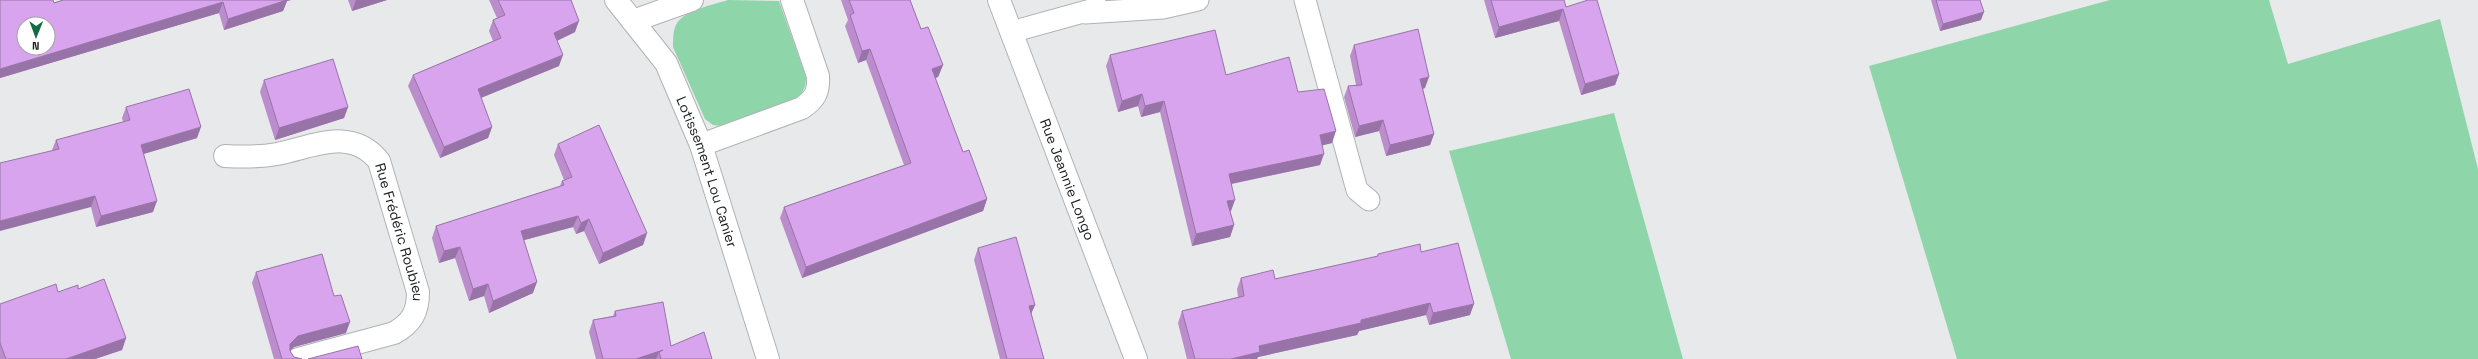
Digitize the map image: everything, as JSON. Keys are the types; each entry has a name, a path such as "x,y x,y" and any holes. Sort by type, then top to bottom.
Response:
{"street":[{"name":"Lotissement Lou Canier","path":"616,0 666,63 702,145 768,359"},
{"path":"633,21 692,0"},
{"path":"702,145 802,108 814,101 819,89 818,76 792,0"},
{"name":"Rue Jeannie Longo","path":"999,0 1136,359"},
{"name":"Rue Frédéric Roubieu","path":"225,156 276,154 344,140 361,145 371,151 379,161 418,292 418,304 414,316 405,327 394,333 298,359"}],"lane":[{"path":"1011,32 1085,13 1120,0"},
{"path":"1085,13 1163,8 1198,0"},
{"path":"1306,0 1359,197"}],"green space":[{"path":"728,0 779,1 806,77 806,81 803,91 795,102 721,126 713,125 705,119 673,47 673,37 677,23 681,18 701,8"},
{"path":"2110,0 2269,0 2288,64 2440,19 2478,169 2478,359 1957,359 1869,66"},
{"path":"1614,113 1683,359 1511,359 1449,151"}],"building":[{"path":"0,0 53,0 54,3 63,0 287,0 228,19 223,2 56,52 56,16 16,16 16,56 43,56 0,69"},
{"path":"498,0 571,0 579,21 554,33 563,55 478,89 492,127 444,147 413,75 501,38 493,20 505,15"},
{"path":"849,0 910,0 921,29 928,27 943,65 932,69 963,152 969,150 987,199 806,267 784,207 911,163 870,49 862,51 850,15 854,13"},
{"path":"1491,0 1564,0 1566,7 1588,0 1597,0 1619,74 1585,84 1563,9 1499,27"},
{"path":"1936,0 1980,0 1984,12 1943,24"},
{"path":"1418,29 1429,77 1420,79 1434,134 1390,145 1383,120 1359,126 1348,86 1362,85 1354,45"},
{"path":"1215,30 1226,75 1289,57 1298,92 1324,89 1336,131 1320,135 1324,154 1229,174 1235,200 1227,201 1234,225 1196,234 1164,101 1145,106 1142,94 1122,101 1110,55"},
{"path":"333,59 348,107 279,128 264,80"},
{"path":"189,89 201,127 141,145 157,201 101,216 95,196 0,221 0,163 59,149 56,140 130,120 126,107"},
{"path":"599,125 647,233 603,253 589,219 581,223 578,216 521,231 537,282 493,301 488,284 473,289 460,247 444,251 436,226 564,185 562,181 572,177 558,144"},
{"path":"1016,237 1035,305 1029,306 1044,359 1007,359 978,248"},
{"path":"1458,243 1474,304 1433,313 1430,303 1361,320 1361,323 1259,346 1260,352 1231,359 1195,359 1182,311 1244,296 1241,278 1273,270 1275,279 1378,256 1378,254 1420,244 1421,252"},
{"path":"322,254 334,296 341,295 350,322 298,336 290,344 290,351 294,357 302,359 282,359 256,272"},
{"path":"104,279 126,338 66,359 6,359 0,343 0,304 56,284 58,292 78,285 78,289"},
{"path":"663,302 671,346 704,332 712,359 661,359 659,352 663,350 636,359 603,359 593,320 616,316 615,311"},
{"path":"358,346 362,359 308,359"}]}
